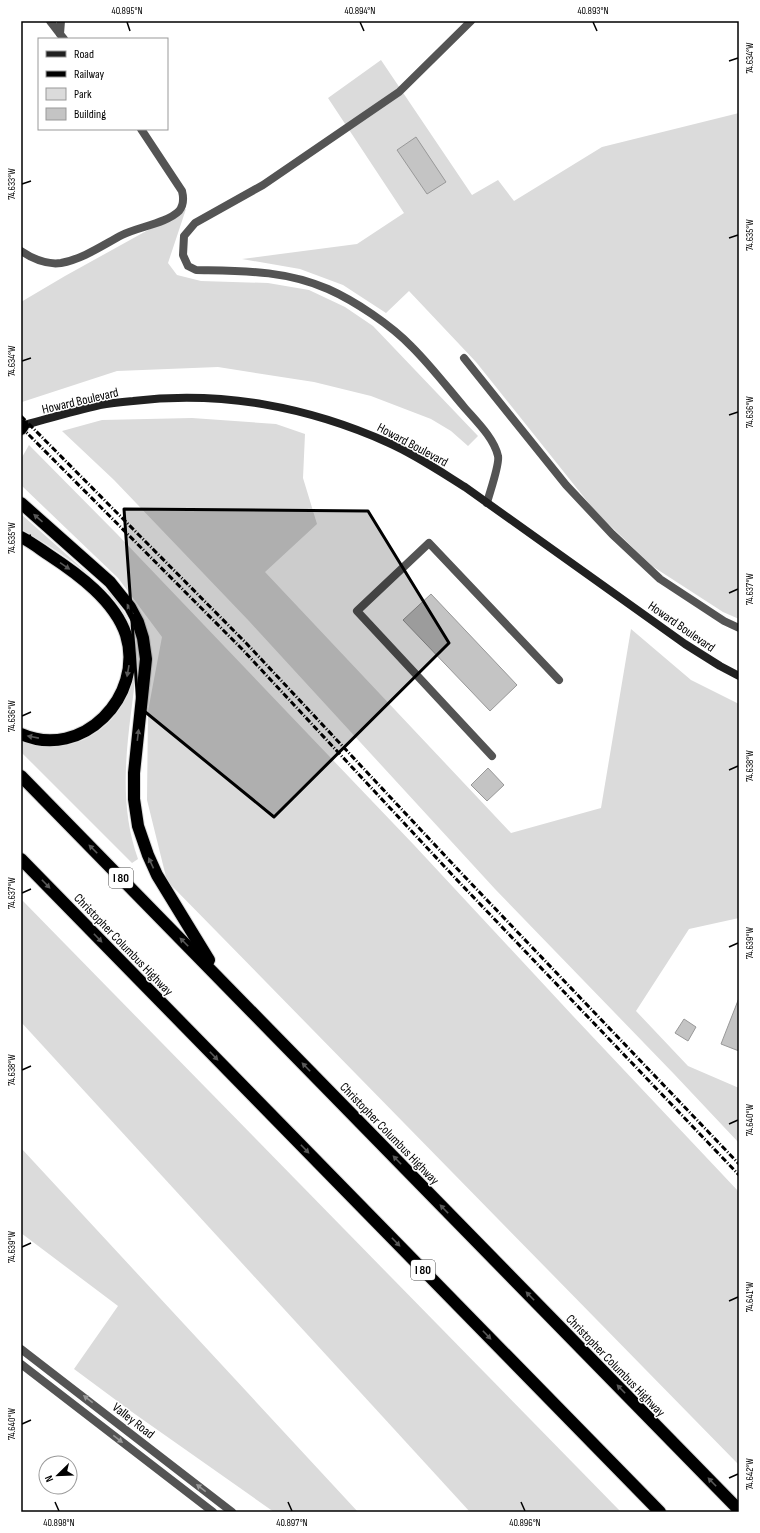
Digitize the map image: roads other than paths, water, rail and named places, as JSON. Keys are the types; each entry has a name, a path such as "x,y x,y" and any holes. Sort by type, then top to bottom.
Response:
{"highway":[{"path":"21,503 110,582 130,607 138,622 143,638 146,658 134,773 134,799 138,826 148,856 157,875 222,980"},
{"path":"21,537 72,571 109,605 126,634 130,660 128,675 118,700 99,723 82,733 54,740 41,739 21,734"},
{"name":"Christopher Columbus Highway","path":"21,776 739,1510"},
{"name":"Christopher Columbus Highway","path":"21,859 660,1512"}],"main road":[{"name":"Howard Boulevard","path":"22,427 101,405 151,399 187,398 250,402 311,414 357,429 391,444 434,467 685,644 739,676"}],"street":[{"path":"50,21 62,36"},
{"path":"61,21 62,36"},
{"path":"471,21 399,92 263,185 195,223 184,236 183,255 188,266 196,270 262,272 296,278 321,286 355,303 383,323 412,347 478,423 494,445 499,458 487,503"},
{"path":"21,251 44,262 60,263 77,258 143,226 161,221 179,211 184,202 182,191 142,130"},
{"path":"464,358 566,484 612,534 660,579 724,621 739,628"},
{"path":"492,756 357,611 429,543 560,680"},
{"name":"Valley Road","path":"21,1348 232,1512"},
{"name":"Valley Road","path":"21,1364 213,1512"}],"railway":[{"path":"21,416 247,644 464,876 739,1164"},
{"path":"21,427 242,649 458,881 739,1175"}]}
